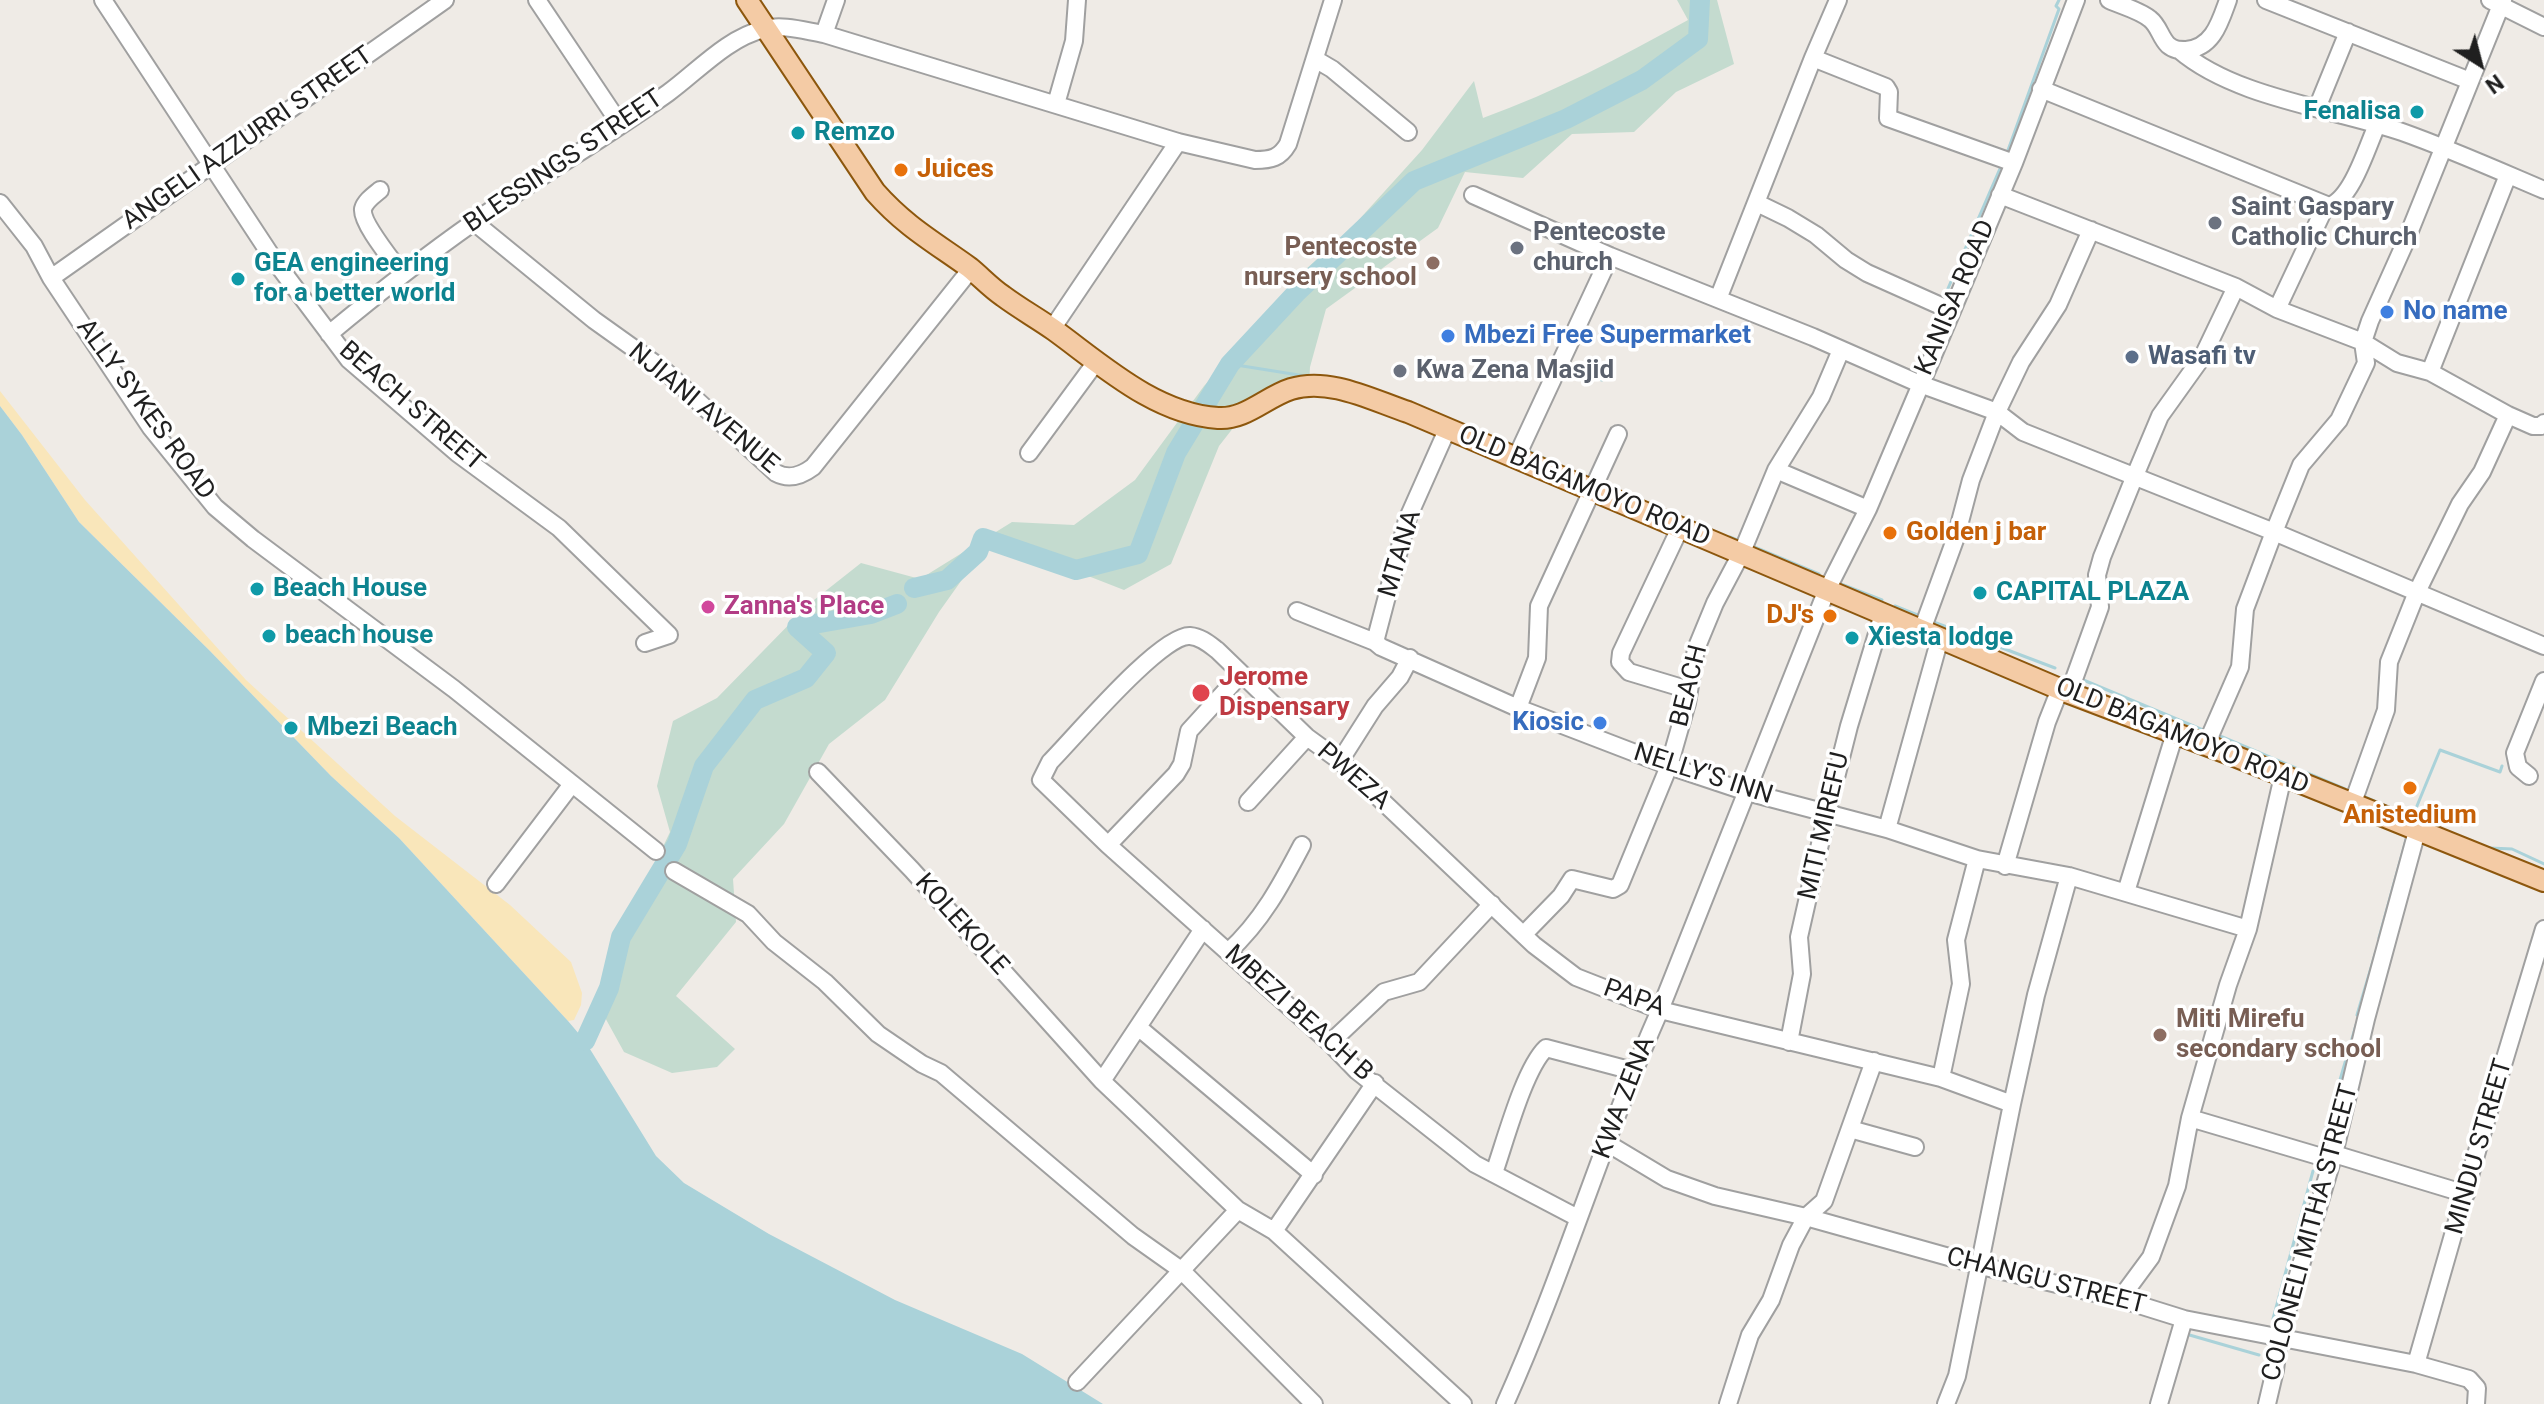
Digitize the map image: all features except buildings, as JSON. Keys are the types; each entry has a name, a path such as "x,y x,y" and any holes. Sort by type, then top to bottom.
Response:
{"main road":[{"name":"OLD BAGAMOYO ROAD","path":"747,0 875,192 910,228 1096,362 1157,400 1218,418 1232,417 1289,389 1306,385 1336,388 1408,412 2064,691 2544,881"}],"street":[{"name":"BEACH STREET","path":"103,0 274,260 349,360 457,453 521,498 578,545 669,635 645,643"},
{"name":"ANGELI AZZURRI STREET","path":"51,278 445,0"},
{"path":"537,0 620,124"},
{"path":"824,34 836,0"},
{"path":"1056,104 1074,41 1077,0"},
{"path":"766,28 824,34 1178,142 1255,160 1275,158 1288,144 1333,0"},
{"path":"1718,299 1838,0"},
{"name":"KANISA ROAD","path":"1826,592 1868,509 1952,311 2014,163 2076,0"},
{"path":"2109,0 2150,19 2162,39 2179,50 2206,44 2213,36 2228,0"},
{"path":"2266,0 2470,81"},
{"path":"2206,745 2240,667 2245,609 2274,532 2301,465 2339,420 2366,363 2363,342 2470,81 2498,1 2544,27"},
{"name":"BLESSINGS STREET","path":"329,334 402,274 474,222 748,34 766,28"},
{"path":"2317,108 2348,32"},
{"path":"2179,50 2199,67 2217,75 2377,125 2544,190"},
{"path":"1813,58 1882,83 1889,92 1888,118 2014,163"},
{"path":"1315,59 1332,69 1408,132"},
{"path":"2041,89 2326,205 2336,204 2346,194 2377,125"},
{"path":"1052,329 1178,142"},
{"path":"2430,372 2508,175"},
{"path":"380,190 365,204 362,212 366,223 402,274"},
{"path":"1473,195 1610,256 1920,384 1997,412 2023,432 2274,532 2544,646"},
{"path":"2000,195 2236,287 2277,309 2363,342 2397,363 2430,372 2533,426 2544,423"},
{"name":"ALLY SYKES ROAD","path":"0,203 34,246 51,278 151,428 215,507 253,539 454,689 656,851"},
{"path":"1757,203 1816,235 1867,273 1952,311"},
{"path":"2277,309 2326,205"},
{"name":"NJIANI AVENUE","path":"474,222 594,320 664,370 784,477 804,473 813,467 971,269"},
{"path":"1887,829 1931,634 1971,480 1997,412 2021,362 2049,322 2091,230"},
{"path":"1516,458 1610,256"},
{"path":"2005,866 2047,722 2064,691 2100,607 2097,575 2102,557 2160,416 2203,356 2236,287"},
{"name":"BEACH","path":"1524,934 1561,896 1572,879 1613,889 1620,885 1669,766 1696,649 1715,603 1742,552 1776,470 1821,397 1841,350"},
{"path":"1029,453 1096,362"},
{"path":"2352,805 2386,710 2389,662 2417,592 2460,504 2482,472 2508,415"},
{"name":"MTANA","path":"1375,642 1407,520 1447,430"},
{"path":"1518,708 1537,658 1539,606 1618,434"},
{"path":"1776,470 1868,509"},
{"path":"1680,528 1621,653 1620,662 1629,672 1689,690"},
{"path":"1747,792 1826,592"},
{"path":"1297,611 1410,658 1400,677 1375,706 1340,761"},
{"name":"MITI MIREFU","path":"1789,1042 1802,974 1799,937 1849,726 1883,614"},
{"name":"PWEZA","path":"1041,780 1050,762 1154,655 1176,639 1188,636 1202,639 1307,737 1340,761 1464,881 1492,904"},
{"name":"NELLY'S INN","path":"1410,658 1518,708 1669,766 1747,792 1887,829 1977,859 2069,876 2248,929"},
{"path":"1108,845 1176,774 1182,764 1189,731 1241,674"},
{"path":"2529,776 2518,767 2515,753 2544,681"},
{"path":"2126,892 2175,733"},
{"path":"1248,802 1307,737"},
{"name":"KOLEKOLE","path":"818,772 912,870 1102,1081 1238,1210 1274,1231 1463,1404"},
{"path":"2120,1299 2151,1257 2177,1186 2190,1118 2228,985 2248,929 2283,776"},
{"name":"MBEZI BEACH B","path":"1041,780 1108,845 1330,1043 1357,1071 1475,1164 1578,1218"},
{"path":"496,884 572,784"},
{"name":"KWA ZENA","path":"1505,1404 1538,1330 1633,1071 1747,792"},
{"name":"COLONELI MITHA STREET","path":"2267,1404 2279,1339 2333,1157 2366,1019 2417,831"},
{"path":"1228,952 1246,935 1273,900 1302,845"},
{"path":"1941,1078 1961,984 1956,940 1977,859"},
{"path":"674,871 748,914 774,942 825,982 878,1034 941,1073 1133,1236 1181,1270 1314,1404"},
{"path":"1946,1404 1957,1376 2036,995 2069,876"},
{"path":"1330,1043 1384,992 1419,982 1492,904"},
{"name":"PAPA","path":"1492,904 1576,977 1660,1010 1941,1078 2012,1104"},
{"path":"1102,1081 1203,929"},
{"name":"MINDU STREET","path":"2416,1364 2544,929"},
{"path":"1138,1027 1314,1175"},
{"path":"1494,1173 1524,1090 1540,1053 1546,1048 1633,1071"},
{"path":"1728,1404 1750,1335 1771,1300 1791,1245 1806,1217 1824,1201 1874,1061"},
{"path":"1274,1231 1375,1083"},
{"path":"2190,1118 2466,1194"},
{"path":"1850,1129 1915,1147"},
{"name":"CHANGU STREET","path":"1607,1143 1667,1179 1715,1196 2120,1299 2184,1319 2416,1364 2469,1379 2477,1388 2476,1404"},
{"path":"1077,1382 1238,1210"},
{"path":"2159,1404 2184,1319"}],"green space":[{"path":"1677,0 1717,0 1734,64 1676,92 1634,132 1572,134 1523,178 1465,172 1438,228 1326,309 1310,367 1309,384 1248,409 1219,446 1171,564 1124,590 996,540 984,542 885,700 829,744 784,824 733,879 736,922 676,996 735,1049 717,1067 672,1073 624,1052 597,1003 618,941 670,832 657,786 673,721 717,698 809,604 861,563 920,579 1012,522 1074,525 1135,480 1204,386 1298,276 1346,234 1422,150 1474,81 1483,118 1510,108 1587,73 1688,20"}],"sand":[{"name":"Mbezi Beach","path":"0,391 85,500 246,680 395,816 510,905 571,962 582,993 581,1005 574,1020 568,1021 399,838 331,776 79,522 0,406"}],"water":[{"path":"0,406 79,522 331,776 399,838 568,1021 585,1041 656,1156 684,1183 769,1234 895,1300 1022,1354 1103,1404 0,1404"}],"waterway":[{"path":"914,588 947,580 978,552 983,538 1076,570 1138,554 1176,453 1230,364 1297,292 1414,181 1566,119 1642,80 1698,39 1700,0"},
{"path":"2007,153 2059,9 2056,6 2059,0"},
{"path":"1943,300 2002,164"},
{"path":"1230,364 1305,376"},
{"path":"1564,367 1602,380"},
{"path":"1498,440 1513,445"},
{"path":"1527,450 1567,469"},
{"path":"1730,537 1742,542"},
{"path":"1752,546 1819,574"},
{"path":"1841,584 1882,600"},
{"path":"585,1041 609,988 621,937 677,844 704,766 755,700 806,678 826,653 797,627 871,614 897,604"},
{"path":"1895,606 1920,616"},
{"path":"1931,621 2055,668"},
{"path":"2081,679 2203,730"},
{"path":"2220,736 2345,789"},
{"path":"2412,818 2440,750 2500,772 2502,766"},
{"path":"2361,795 2409,816"},
{"path":"2379,938 2406,840"},
{"path":"2490,848 2512,849 2544,864"},
{"path":"2357,1015 2376,951"},
{"path":"2319,1152 2356,1025"},
{"path":"2273,1319 2313,1171"},
{"path":"2186,1334 2259,1355"}],"place":[{"name":"Fenalisa","path":"2417,112"},
{"name":"Remzo","path":"798,133"},
{"name":"Juices","path":"901,170"},
{"name":"Saint Gaspary Catholic Church","path":"2215,223"},
{"name":"Pentecoste church","path":"1517,248"},
{"name":"Pentecoste nursery school","path":"1433,263"},
{"name":"GEA engineering for a better world","path":"238,279"},
{"name":"No name","path":"2387,312"},
{"name":"Mbezi Free Supermarket","path":"1448,336"},
{"name":"Wasafi tv","path":"2132,357"},
{"name":"Kwa Zena Masjid","path":"1400,371"},
{"name":"Golden j bar","path":"1890,533"},
{"name":"Beach House","path":"257,589"},
{"name":"CAPITAL PLAZA","path":"1980,593"},
{"name":"Zanna's Place","path":"708,607"},
{"name":"DJ's","path":"1830,616"},
{"name":"beach house","path":"269,636"},
{"name":"Xiesta lodge","path":"1852,638"},
{"name":"Jerome Dispensary","path":"1201,693"},
{"name":"Kiosic","path":"1600,723"},
{"name":"Mbezi Beach","path":"291,728"},
{"name":"Anistedium","path":"2410,788"},
{"name":"Miti Mirefu secondary school","path":"2160,1035"}]}
